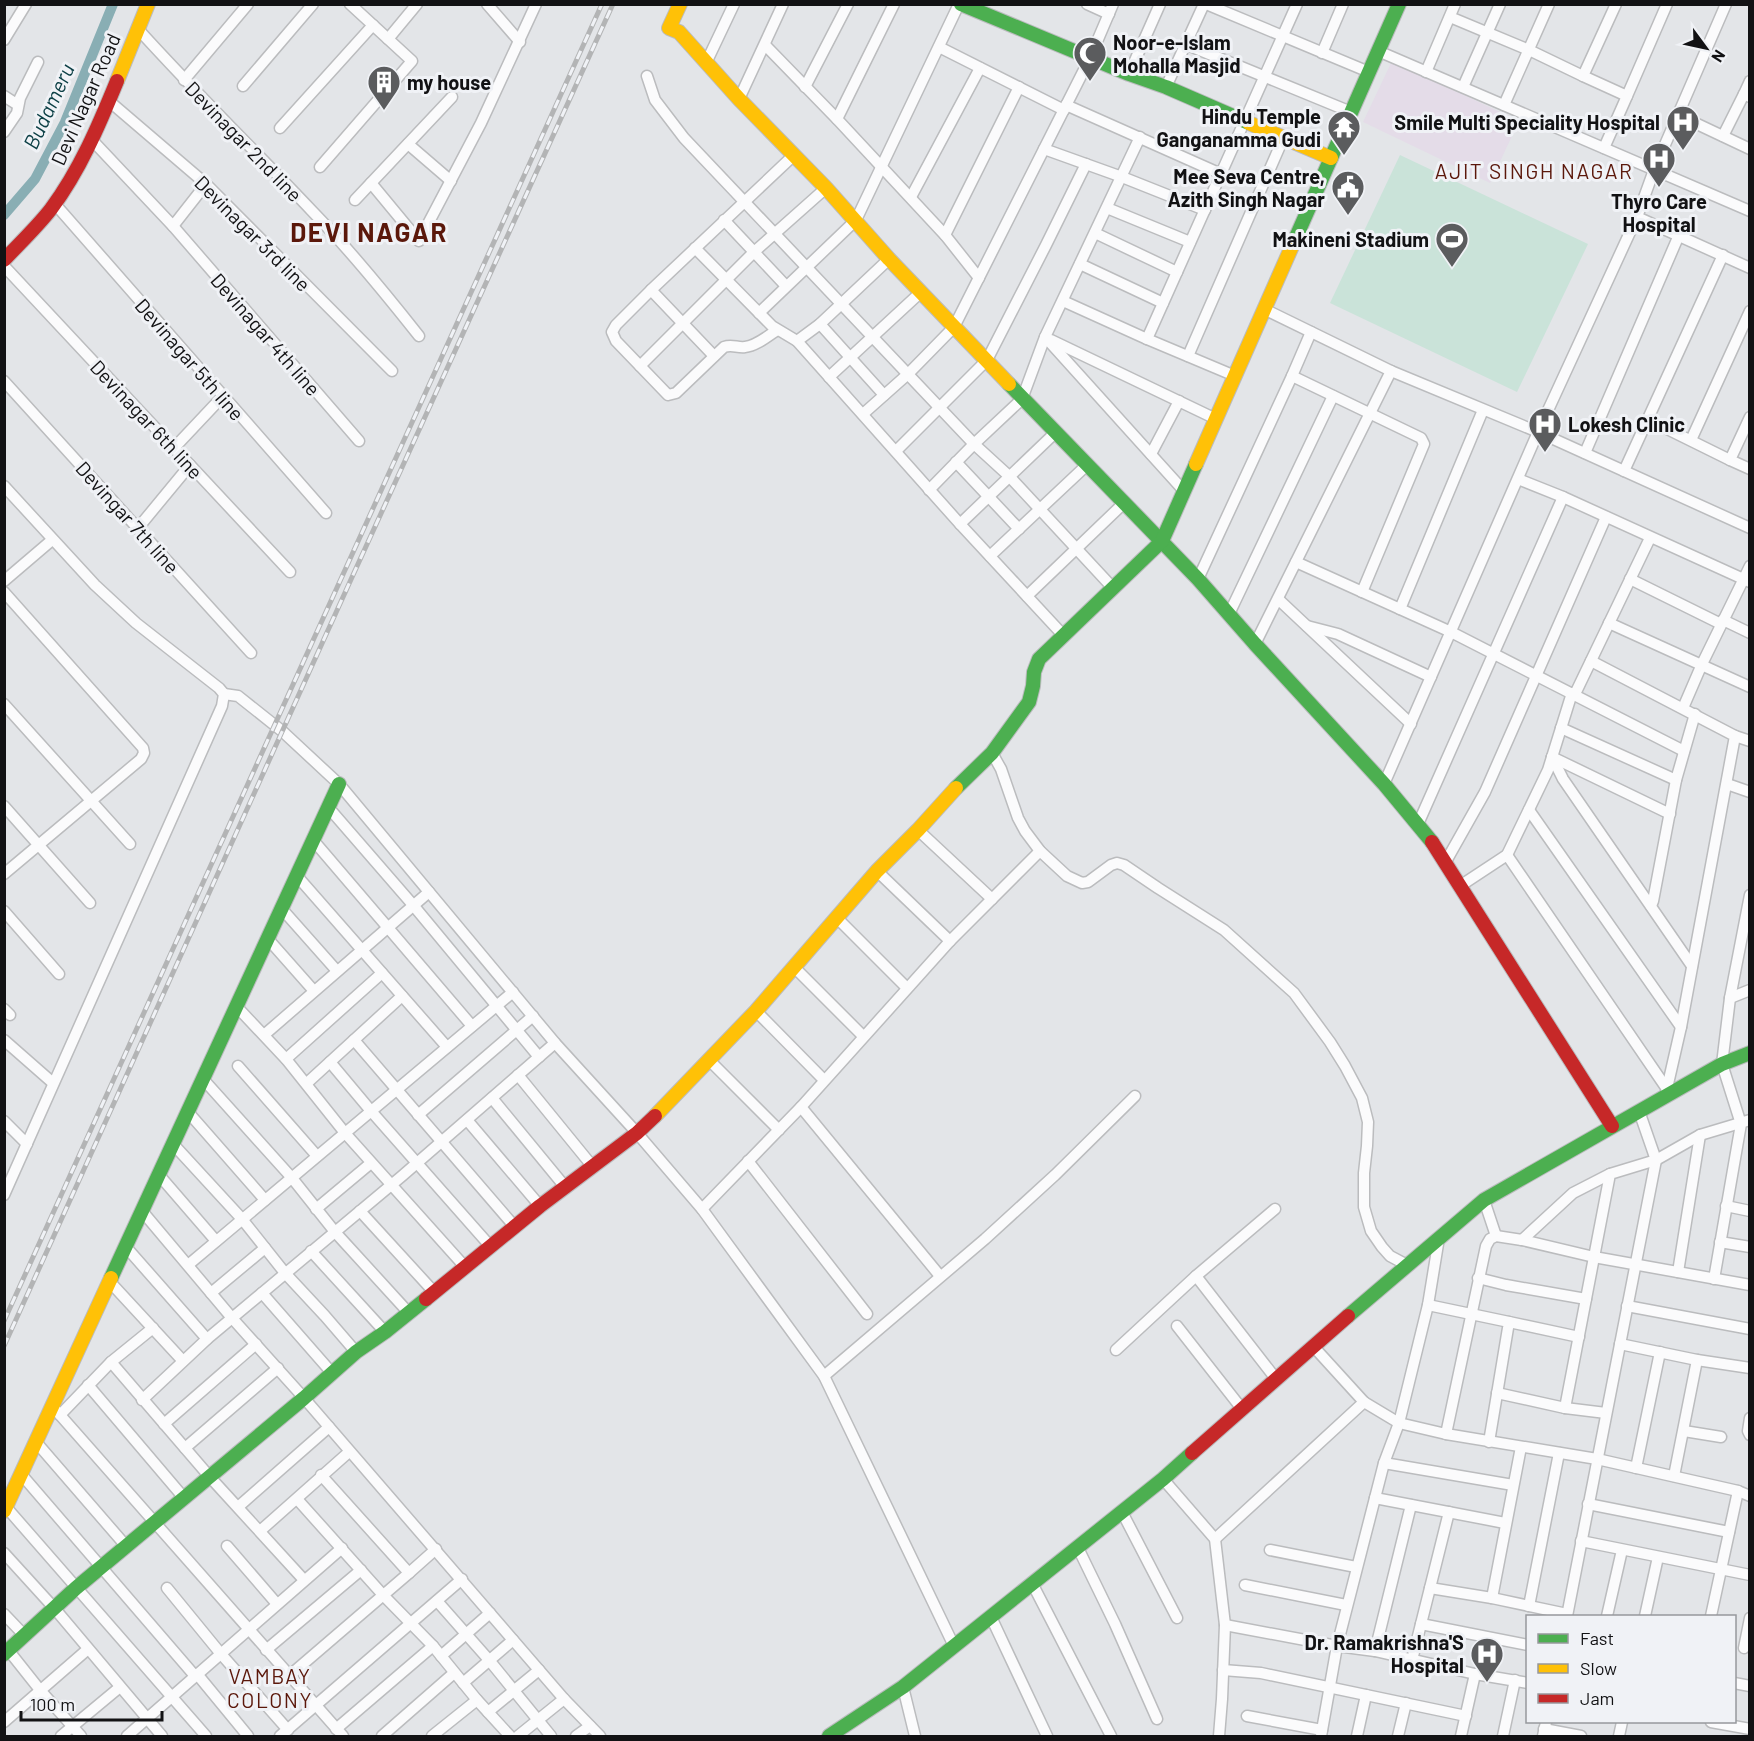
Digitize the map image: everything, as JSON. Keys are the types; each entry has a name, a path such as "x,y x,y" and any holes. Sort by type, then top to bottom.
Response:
{"street":[{"path":"4,40 26,4"},
{"name":"Devi Nagar Road","path":"4,260 55,204 71,179 92,140 148,4"},
{"path":"184,80 248,4"},
{"path":"243,86 313,4"},
{"path":"320,167 412,61 350,4"},
{"path":"388,39 417,4"},
{"path":"488,4 520,42"},
{"path":"371,183 419,241 520,42 536,4"},
{"path":"680,4 669,28 679,32 856,220 889,259 1198,579 1427,834 1612,1126"},
{"path":"706,63 734,4"},
{"path":"740,99 783,4"},
{"path":"805,87 848,4"},
{"path":"837,119 894,4"},
{"path":"759,313 856,220 960,4 1166,87 1331,158"},
{"path":"863,414 908,374 954,327 1090,58 1111,9 1087,4"},
{"path":"1129,74 1160,4"},
{"path":"1166,87 1205,4 1369,72"},
{"path":"1147,339 1298,4"},
{"path":"1322,52 1343,4"},
{"path":"81,1737 7,1653 76,1588 356,1352 385,1332 540,1206 637,1133 756,1011 877,871 992,753 1029,702 1034,672 1039,659 1162,541 1399,4"},
{"path":"1426,72 1455,4"},
{"path":"1463,87 1500,4"},
{"path":"1504,105 1549,4"},
{"path":"1583,76 1616,4"},
{"path":"1604,148 1667,4"},
{"path":"1384,784 1518,479 1637,217 1654,170 1726,4"},
{"path":"1450,17 1627,96"},
{"path":"280,128 372,25"},
{"name":"Devinagar 2nd line","path":"138,29 184,80 313,212 419,336"},
{"path":"765,45 911,197 979,278"},
{"path":"1185,45 1351,112"},
{"path":"939,47 1019,87 1140,137 1221,174"},
{"path":"1378,51 1749,211"},
{"path":"4,132 17,113 26,85 38,62"},
{"path":"911,197 980,68"},
{"path":"647,76 651,94 684,138 776,233 872,338 974,444 1009,476 1112,587"},
{"path":"1723,136 1747,96 1749,81"},
{"path":"945,235 1019,87"},
{"path":"4,96 18,105"},
{"path":"355,200 452,97"},
{"name":"Devinagar 3rd line","path":"108,101 206,184 392,371"},
{"path":"1678,115 1749,148"},
{"path":"929,489 1022,399 1045,337 1140,137"},
{"path":"1188,356 1283,139"},
{"name":"Devinagar 4th line","path":"92,140 173,226 359,441"},
{"path":"408,144 451,181"},
{"path":"1044,149 1205,210"},
{"path":"777,330 749,347 724,346 672,395 665,393 616,341 612,332 615,325 794,155"},
{"path":"896,451 987,360 1086,164"},
{"path":"173,226 206,184"},
{"path":"640,366 754,252 826,188"},
{"name":"Devinagar 5th line","path":"55,204 326,513"},
{"path":"1107,208 1190,242"},
{"path":"1637,217 1749,268"},
{"path":"724,220 786,286"},
{"path":"1095,233 1177,272"},
{"path":"1584,453 1679,235"},
{"path":"695,248 777,330 797,341 960,524 1063,635"},
{"path":"1624,471 1723,255"},
{"path":"797,341 842,305 889,259"},
{"path":"1080,264 1163,303"},
{"name":"Devinagar 6th line","path":"4,266 290,572"},
{"path":"651,290 714,356"},
{"path":"829,377 921,292"},
{"path":"1063,301 1235,376"},
{"path":"1264,309 1391,371 1539,432 1749,528"},
{"path":"1690,440 1749,311"},
{"path":"820,324 884,395"},
{"path":"1198,579 1311,332"},
{"path":"1045,337 1216,419"},
{"path":"1045,337 1184,491"},
{"path":"1255,644 1391,371"},
{"path":"1292,376 1421,438 1424,444 1362,592"},
{"name":"Devingar 7th line","path":"4,381 251,653"},
{"path":"174,448 223,396"},
{"path":"1229,614 1333,396"},
{"path":"1151,454 1179,401"},
{"path":"1400,609 1484,410"},
{"path":"1730,460 1749,417"},
{"path":"1649,420 1749,469"},
{"path":"960,524 1056,432"},
{"path":"956,462 1019,529"},
{"path":"990,556 1088,464"},
{"path":"138,528 190,465"},
{"path":"1518,479 1563,497 1746,581"},
{"path":"4,486 95,585 136,623 221,691 238,696 282,731 339,784 555,1043 702,1209 824,1376 954,1646"},
{"path":"1418,824 1563,497"},
{"path":"1027,596 1125,502"},
{"path":"1444,863 1485,792 1606,518"},
{"path":"1460,886 1506,855 1548,770 1574,694 1650,538"},
{"path":"4,581 52,540"},
{"path":"1296,562 1451,632 1684,751"},
{"path":"1683,708 1722,622 1746,581 1749,566"},
{"path":"1630,579 1749,633"},
{"path":"4,592 143,748 144,753 141,759 4,874"},
{"path":"1278,599 1411,724"},
{"path":"1609,623 1749,687"},
{"path":"1306,626 1338,634 1431,677"},
{"path":"1591,661 1735,736 1749,741"},
{"path":"4,1195 222,706 221,691"},
{"path":"4,704 130,844"},
{"path":"1651,906 1676,780 1695,714"},
{"path":"1561,728 1676,780"},
{"path":"1666,1093 1681,1027 1735,736"},
{"path":"992,753 1001,769 1018,818 1025,831 1040,851 1067,876 1082,883 1088,882 1117,863 1124,865 1224,930 1294,993 1330,1041 1362,1098 1368,1122 1364,1207 1371,1231 1382,1247 1390,1256 1407,1265"},
{"path":"1552,757 1670,814"},
{"path":"1552,757 1563,779 1692,966"},
{"path":"206,1737 5,1509 36,1442 56,1411 142,1211 339,784"},
{"path":"1727,784 1749,792"},
{"path":"4,806 90,903"},
{"path":"328,807 539,1057"},
{"path":"1529,810 1681,1027"},
{"path":"918,830 992,899"},
{"path":"313,840 472,1026"},
{"path":"702,1209 801,1107 950,941 1040,851"},
{"path":"1506,855 1666,1093"},
{"path":"877,871 950,941"},
{"path":"297,876 447,1047"},
{"path":"264,1035 429,892"},
{"path":"1713,1279 1726,1206 1745,1122 1722,1064 1730,998 1749,896"},
{"path":"282,909 337,972"},
{"path":"4,911 59,974"},
{"path":"837,918 907,988"},
{"path":"268,939 314,991"},
{"path":"794,967 863,1036"},
{"path":"286,1059 382,973"},
{"path":"1730,998 1749,990"},
{"path":"188,1265 513,992"},
{"path":"307,1083 402,996"},
{"path":"237,1007 286,1059 345,1133 466,1268"},
{"path":"756,1011 824,1080"},
{"path":"418,1115 533,1016"},
{"path":"4,1040 53,1083"},
{"path":"354,1040 515,1227"},
{"path":"142,1400 183,1360 555,1043"},
{"path":"829,1737 903,1687 1163,1479 1313,1346 1484,1200 1639,1111 1666,1093 1722,1064 1749,1053"},
{"path":"709,1060 778,1130"},
{"path":"330,1062 491,1247"},
{"path":"238,1066 317,1156"},
{"path":"519,1075 593,1167"},
{"path":"203,1079 292,1178 335,1232 408,1312"},
{"path":"824,1376 985,1239 1055,1175 1135,1096"},
{"path":"492,1098 566,1188"},
{"path":"801,1107 940,1276"},
{"path":"1430,1588 1492,1598 1567,1615 1656,1160 1639,1111"},
{"path":"188,1112 265,1200"},
{"path":"467,1120 540,1206"},
{"path":"4,1122 27,1144"},
{"path":"1522,1240 1573,1193 1610,1174 1656,1160 1700,1136 1745,1122"},
{"path":"1678,1272 1700,1136"},
{"path":"173,1144 242,1219 285,1274 356,1352"},
{"path":"748,1161 867,1314"},
{"path":"316,1209 371,1163"},
{"path":"1565,1408 1610,1174"},
{"path":"159,1175 216,1241"},
{"path":"1484,1200 1496,1236"},
{"path":"1726,1206 1749,1211"},
{"path":"1116,1350 1196,1276 1275,1209"},
{"path":"142,1211 232,1318 436,1549 564,1699 600,1737"},
{"path":"360,1211 434,1292"},
{"path":"1446,1434 1486,1246 1490,1239 1496,1236 1594,1257 1749,1285"},
{"path":"1247,1716 1322,1733 1336,1646 1384,1463 1399,1422 1428,1305 1439,1238"},
{"path":"1720,1242 1749,1247"},
{"path":"126,1247 207,1340"},
{"path":"211,1293 265,1248"},
{"path":"311,1251 385,1332"},
{"path":"1196,1276 1276,1379"},
{"path":"1478,1278 1586,1299"},
{"path":"110,1282 183,1360"},
{"path":"262,1293 332,1373"},
{"path":"1428,1305 1579,1336"},
{"path":"1627,1306 1749,1329"},
{"path":"1489,1442 1509,1322"},
{"path":"1177,1326 1242,1408"},
{"path":"56,1411 153,1328"},
{"path":"164,1424 256,1344"},
{"path":"1620,1344 1749,1368"},
{"path":"1313,1346 1364,1402 1399,1422 1446,1434 1597,1459 1738,1491 1749,1496"},
{"path":"1636,1468 1660,1352"},
{"path":"1674,1476 1698,1360"},
{"path":"111,1362 209,1476 304,1580"},
{"path":"185,1448 278,1368"},
{"path":"88,1385 184,1498"},
{"path":"1497,1393 1565,1408 1606,1413"},
{"path":"1215,1539 1364,1402"},
{"path":"56,1411 339,1733 433,1646"},
{"path":"1749,1418 1749,1435"},
{"path":"238,1507 329,1427"},
{"path":"1684,1431 1721,1437"},
{"path":"36,1442 126,1546"},
{"path":"1492,1598 1521,1447"},
{"path":"260,1531 349,1452"},
{"path":"1529,1606 1559,1453"},
{"path":"1384,1463 1513,1485"},
{"path":"21,1474 248,1737"},
{"path":"321,1475 409,1573"},
{"path":"1163,1479 1215,1539 1224,1625 1219,1737"},
{"path":"1711,1615 1738,1491"},
{"path":"1375,1498 1505,1523"},
{"path":"297,1499 383,1595 433,1646 510,1737"},
{"path":"1375,1651 1411,1504"},
{"path":"1588,1504 1729,1532"},
{"path":"1122,1512 1177,1618"},
{"path":"1412,1660 1449,1512"},
{"path":"1581,1541 1749,1575"},
{"path":"227,1546 277,1604"},
{"path":"127,1737 342,1548"},
{"path":"1078,1548 1157,1719"},
{"path":"289,1676 436,1549"},
{"path":"1270,1550 1356,1567"},
{"path":"1607,1615 1622,1550"},
{"path":"4,1553 55,1609 162,1737"},
{"path":"1645,1615 1658,1557"},
{"path":"266,1650 361,1570"},
{"path":"167,1588 285,1734 462,1579"},
{"path":"1033,1585 1111,1737"},
{"path":"1245,1585 1346,1605"},
{"path":"437,1601 489,1660 551,1737"},
{"path":"441,1656 490,1613"},
{"path":"4,1614 24,1635"},
{"path":"991,1617 1047,1737"},
{"path":"1743,1647 1749,1618"},
{"path":"1421,1624 1526,1645"},
{"path":"1224,1625 1375,1651 1475,1674 1526,1683"},
{"path":"463,1683 513,1640"},
{"path":"4,1722 88,1649"},
{"path":"488,1713 539,1670"},
{"path":"1223,1670 1261,1673 1466,1716"},
{"path":"382,1737 454,1673"},
{"path":"1461,1737 1475,1674"},
{"path":"1503,1737 1515,1680"},
{"path":"61,1737 120,1687"},
{"path":"903,1687 915,1737"},
{"path":"1357,1737 1366,1695"},
{"path":"518,1737 564,1699"},
{"path":"432,1736 477,1700"},
{"path":"1398,1737 1406,1703"},
{"path":"1716,1723 1749,1729"},
{"path":"576,1737 590,1726"},
{"path":"1544,1729 1581,1737"}],"shaded area":[{"path":"1392,61 1519,121 1490,183 1363,122"}],"green space":[{"path":"1400,155 1588,244 1517,392 1330,303"}],"waterway":[{"name":"Budameru","path":"4,215 35,179 65,122 113,4"}],"railway":[{"path":"4,1321 602,4"},
{"path":"4,1346 613,4"}],"traffic: fast":[{"path":"961,4 1249,123"},
{"path":"1293,244 1399,4"},
{"path":"1009,384 1198,579 1384,784 1432,842"},
{"path":"956,788 992,753 1029,702 1034,672 1039,659 1162,541 1196,464"},
{"path":"111,1278 339,784"},
{"path":"1348,1316 1484,1200 1722,1064 1750,1053"},
{"path":"4,1654 76,1588 356,1352 426,1299"},
{"path":"829,1736 903,1687 1163,1479 1192,1453"}],"traffic: slow":[{"path":"117,81 148,4"},
{"path":"680,4 669,28 679,32 739,99 826,188 889,259 1009,384"},
{"path":"1249,123 1331,158"},
{"path":"1196,464 1293,244"},
{"path":"655,1116 756,1011 877,871 956,788"},
{"path":"4,1511 111,1278"}],"traffic: jam":[{"path":"4,260 51,209 71,179 117,81"},
{"path":"1432,842 1612,1126"},
{"path":"426,1299 540,1206 637,1133 655,1116"},
{"path":"1192,1453 1348,1316"}],"place":[{"name":"Noor-e-Islam Mohalla Masjid","path":"1090,82"},
{"name":"my house","path":"384,111"},
{"name":"Smile Multi Speciality Hospital","path":"1683,151"},
{"name":"Hindu Temple Ganganamma Gudi","path":"1344,156"},
{"name":"Thyro Care Hospital","path":"1659,188"},
{"name":"Mee Seva Centre, Azith Singh Nagar","path":"1348,216"},
{"name":"Makineni Stadium","path":"1452,268"},
{"name":"Lokesh Clinic","path":"1545,453"},
{"name":"Dr. Ramakrishna'S Hospital","path":"1487,1683"}],"district":[{"name":"AJIT SINGH NAGAR","path":"1534,170"},
{"name":"DEVI NAGAR","path":"369,231"},
{"name":"VAMBAY COLONY","path":"270,1687"}]}
